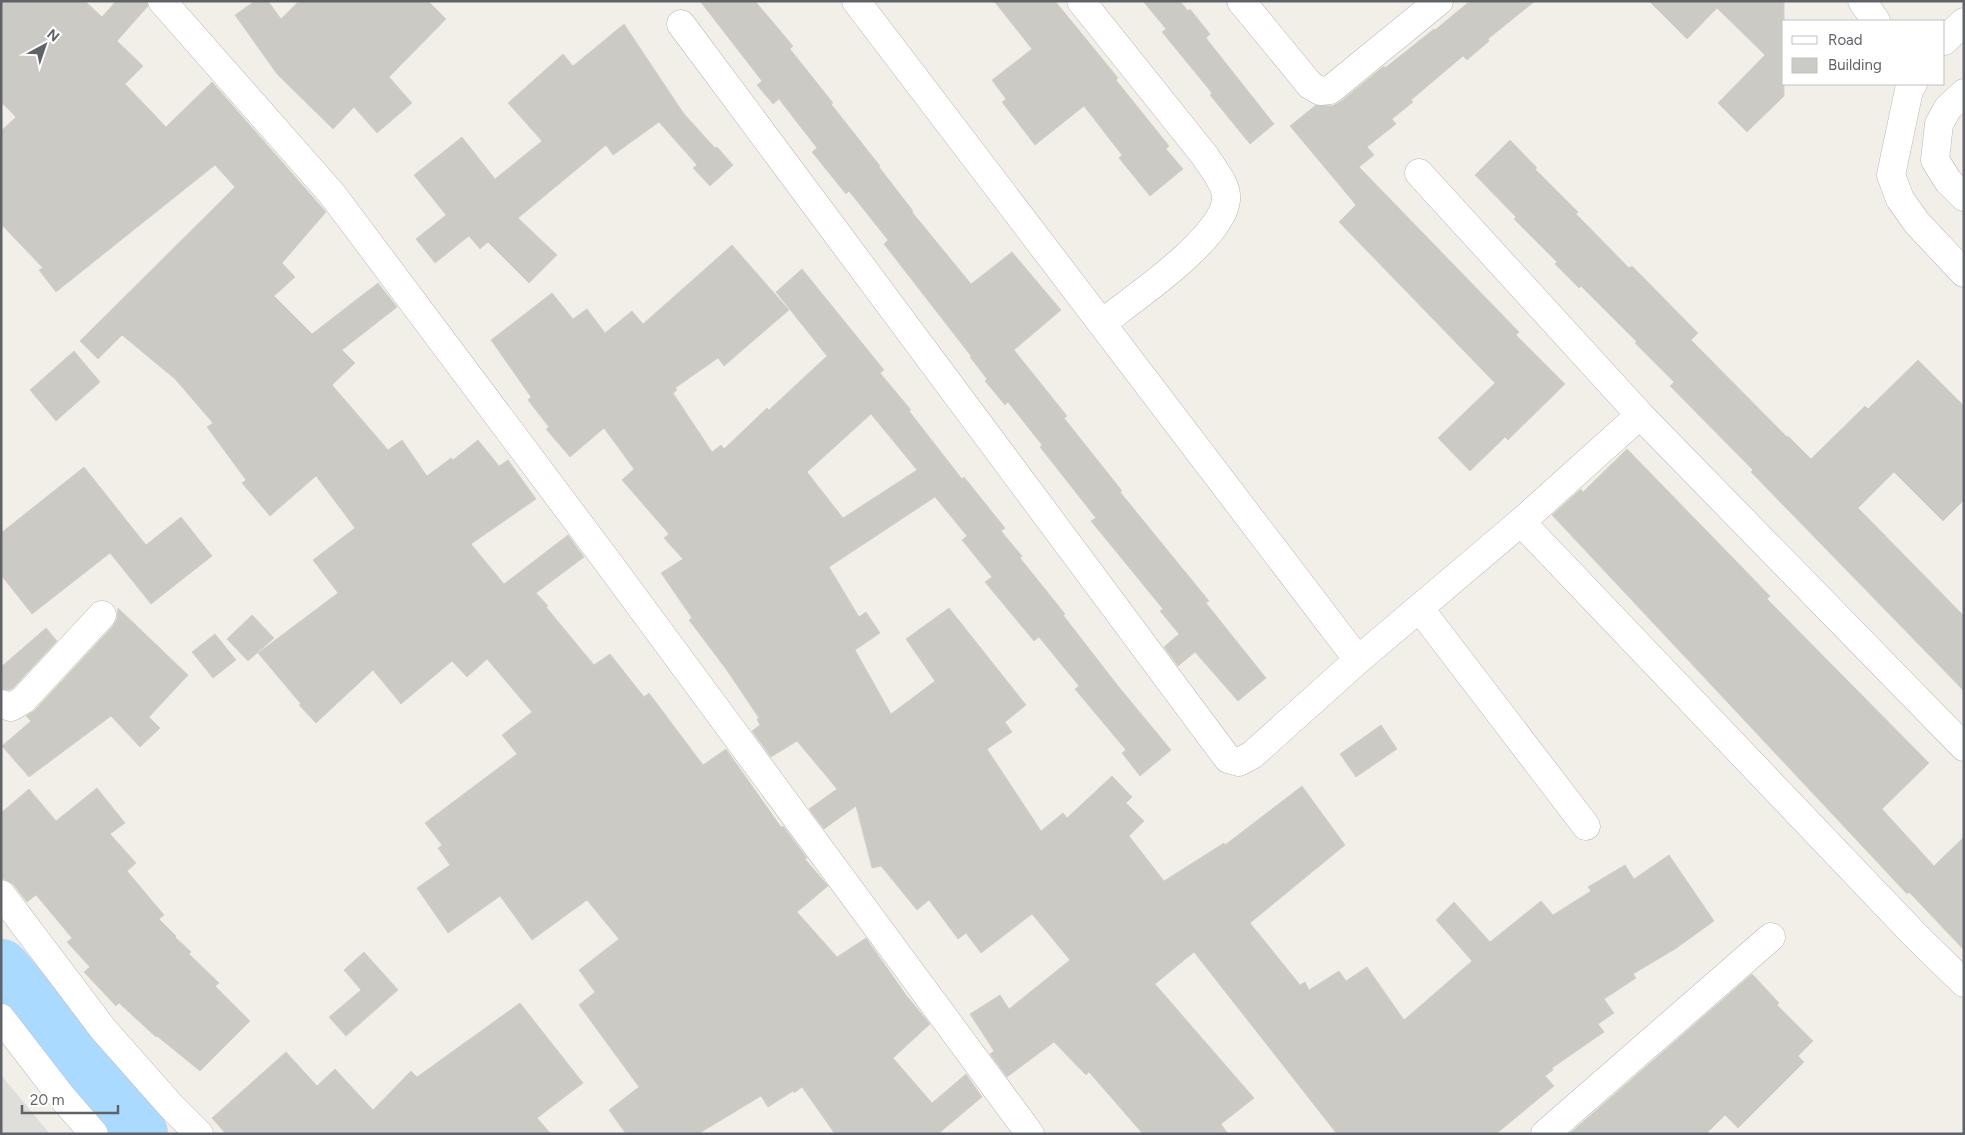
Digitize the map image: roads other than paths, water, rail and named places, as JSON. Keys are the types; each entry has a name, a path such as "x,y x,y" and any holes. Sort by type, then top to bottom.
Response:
{"street":[{"path":"162,1 332,194 601,553 1030,1134"},
{"path":"856,1 1358,660"},
{"path":"1081,1 1204,156 1222,183 1226,200 1209,234 1191,254 1102,323"},
{"path":"1242,1 1310,85 1320,91 1330,90 1439,1"},
{"path":"1862,1 1875,20"},
{"path":"1945,41 1964,22"},
{"path":"681,24 1228,759 1239,762 1252,755 1358,660 1420,609 1640,415"},
{"path":"1909,86 1939,124"},
{"path":"1909,86 1891,175 1900,199 1917,223 1964,273"},
{"path":"1964,93 1948,108 1939,124 1935,160 1948,180 1964,197"},
{"path":"1419,173 1640,415 1964,747"},
{"path":"1520,522 1914,934 1964,983"},
{"path":"1420,609 1586,826"},
{"path":"1,704 11,707 23,700 102,615"},
{"path":"1,894 103,1029 171,1106 199,1134"},
{"path":"1546,1134 1771,937"},
{"path":"1,1018 62,1097 94,1134"}],"waterway":[{"path":"1,968 139,1134"}]}
